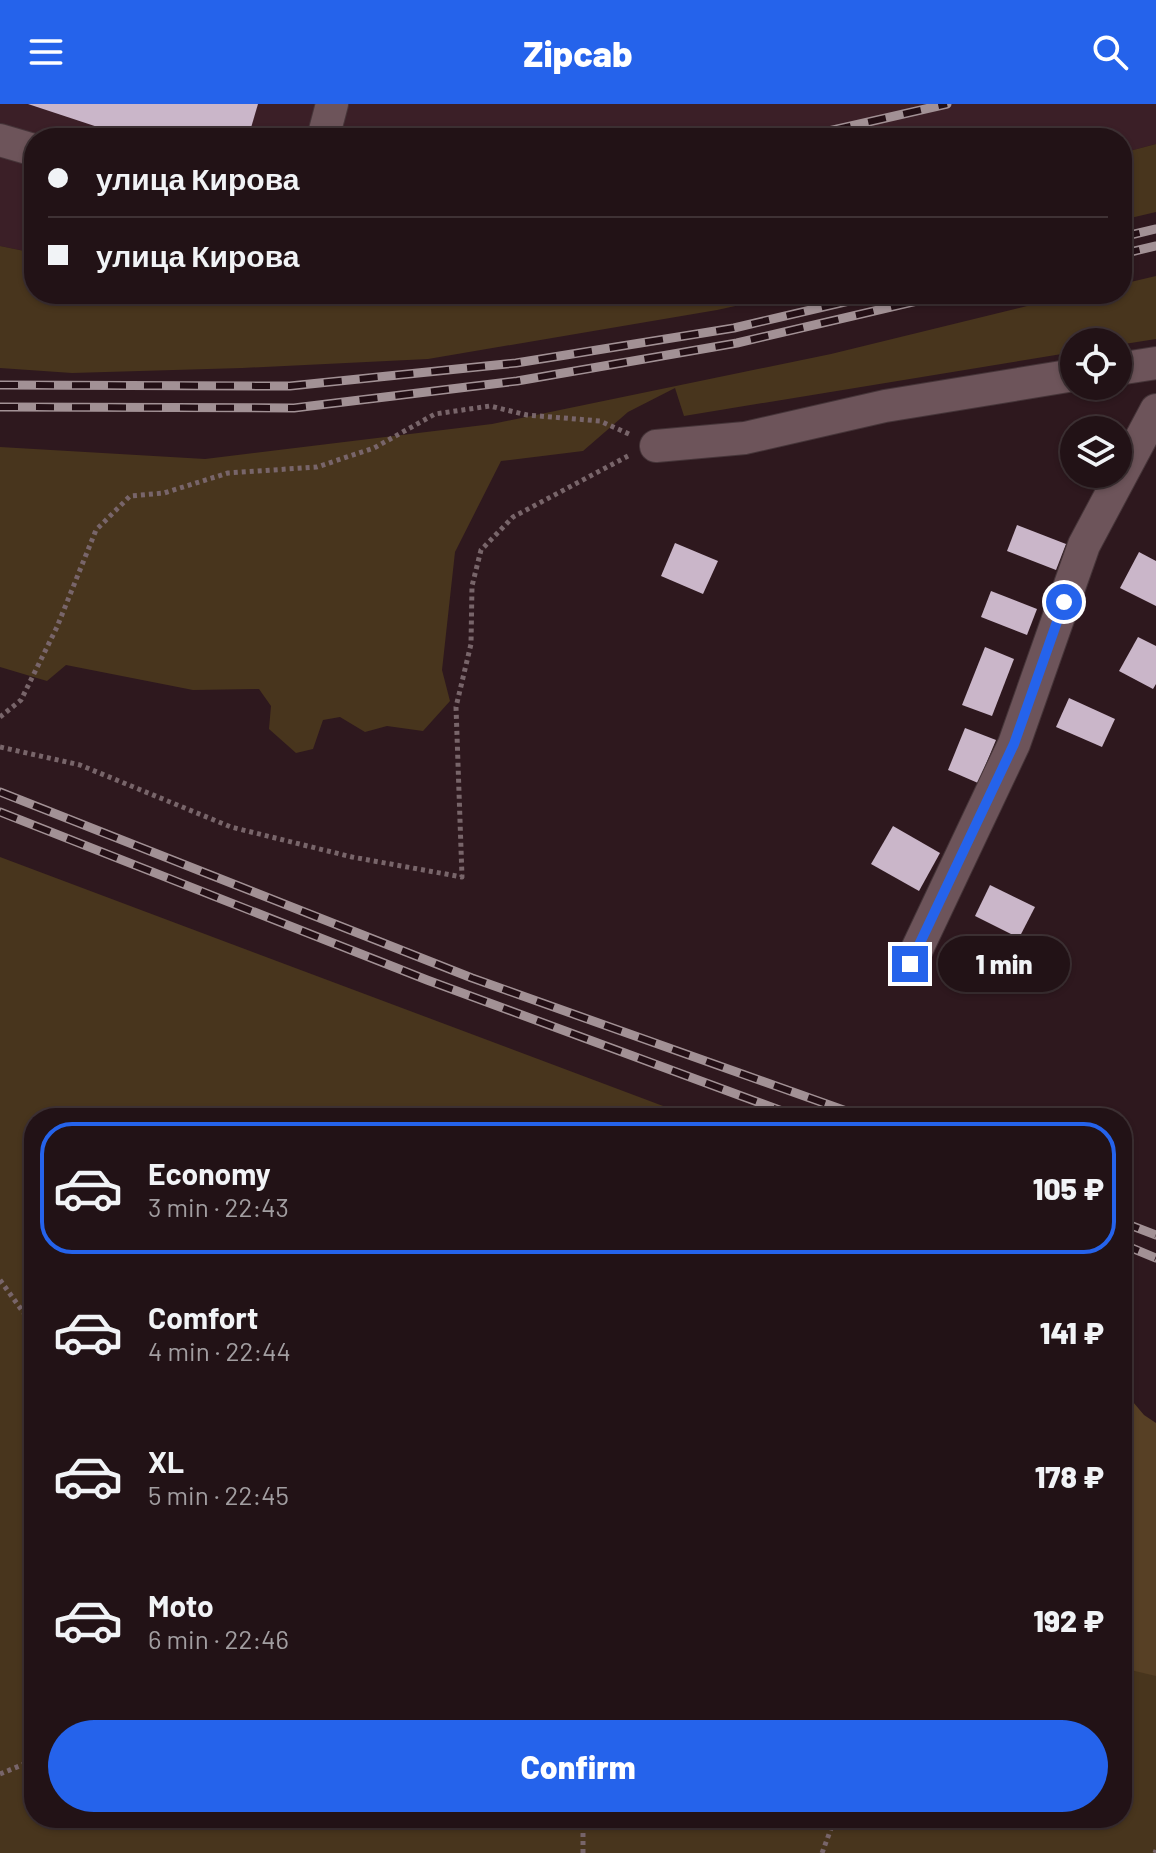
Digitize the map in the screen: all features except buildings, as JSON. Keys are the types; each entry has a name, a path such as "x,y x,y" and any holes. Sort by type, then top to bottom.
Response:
{"street":[{"path":"326,128 332,104"},
{"path":"0,140 24,147"},
{"path":"1132,367 1156,363"},
{"path":"656,446 745,438 885,406 1060,377"},
{"path":"910,964 1014,744 1084,545 1156,410"}],"path":[{"path":"0,717 21,700 57,627 96,530 130,496 164,493 228,473 317,467 374,448 435,414 490,406 527,415 600,421 656,446"},
{"path":"0,747 80,765 231,827 352,857 462,877 456,707 471,644 472,586 481,550 513,517 615,461 656,446"},
{"path":"0,1280 24,1313"},
{"path":"0,1774 24,1764"},
{"path":"583,1828 583,1853"},
{"path":"822,1853 831,1828"}],"shaded area":[{"path":"0,104 1156,104 1156,144 1132,150 1132,128 24,128 24,251 0,246"},
{"path":"1156,144 1156,212 1132,218 1132,150"},
{"path":"0,246 24,251 24,304 744,304 428,359 72,373 0,368"},
{"path":"1156,276 1156,339 1132,343 1132,328 1060,328 1060,354 684,416 675,388 628,412 583,451 501,461 455,552 442,670 450,701 423,731 387,726 365,732 340,717 323,720 313,749 296,753 269,729 271,706 259,689 193,690 66,665 47,681 0,667 0,447 205,459 492,424 831,354 1035,304 1132,304 1132,282"},
{"path":"0,857 668,1108 24,1108 24,1828 1132,1828 1132,1622 1156,1634 1156,1853 0,1853"},
{"path":"1132,1401 1156,1423 1156,1676 1132,1670"}],"railway":[{"path":"842,128 947,104"},
{"path":"1132,235 1156,229"},
{"path":"1132,252 1156,246"},
{"path":"0,385 290,386 516,363 734,328 836,304"},
{"path":"0,407 294,408 517,381 737,343 904,304"},
{"path":"0,792 472,978 838,1108"},
{"path":"0,812 427,980 774,1108"},
{"path":"1132,1226 1156,1235"},
{"path":"1132,1248 1156,1258"}],"route":[{"path":"910,964 1014,744 1064,602"}]}
